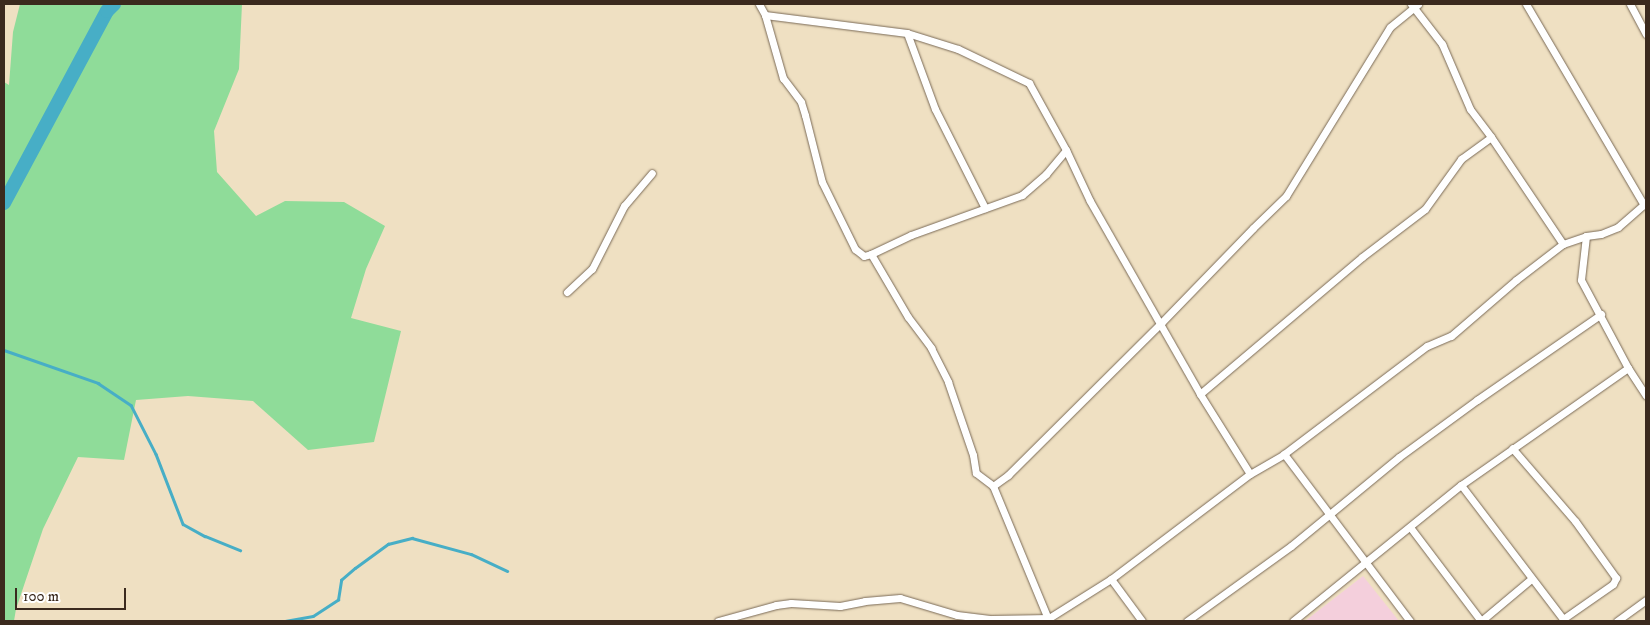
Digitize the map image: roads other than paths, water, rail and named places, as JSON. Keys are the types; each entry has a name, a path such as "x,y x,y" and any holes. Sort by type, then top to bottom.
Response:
{"street":[{"path":"759,4 765,15 783,78 801,102 806,115 822,182 856,249 864,256 910,235 1022,196 1046,174 1066,150"},
{"path":"718,621 776,605 791,603 840,606 865,601 900,598 957,616 992,619 1049,619 1111,579 1250,474 1284,454 1427,346 1451,336 1562,244 1586,236 1601,234 1618,227 1645,204 1526,4"},
{"path":"1630,4 1646,34"},
{"path":"993,486 1008,474 1161,324 1286,196 1390,27 1414,5 1442,44 1470,110 1492,137 1562,244"},
{"path":"765,15 907,33 958,49 1029,82 1066,150 1090,201 1200,394 1250,474"},
{"path":"907,33 935,109 986,208"},
{"path":"1200,394 1362,258 1425,209 1462,159 1492,137"},
{"path":"567,292 592,269 624,206 652,173"},
{"path":"1586,236 1581,280 1601,314 1628,368 1646,396"},
{"path":"871,254 908,317 931,348 948,382 973,454 976,473 993,486 1049,619"},
{"path":"1187,621 1330,515 1399,457 1601,314"},
{"path":"1293,621 1461,485 1628,368"},
{"path":"1461,485 1563,619 1613,584 1616,578 1575,520 1512,448"},
{"path":"1284,454 1410,621"},
{"path":"1410,527 1481,621 1531,579"},
{"path":"1111,579 1142,621"},
{"path":"1617,621 1646,600"}],"waterway":[{"path":"4,203 107,11 114,4"},
{"path":"4,350 98,383 131,405 156,454 183,524 205,536 240,550"},
{"path":"285,621 313,616 338,600 341,580 355,568 388,544 412,538 471,554 507,571"}]}
